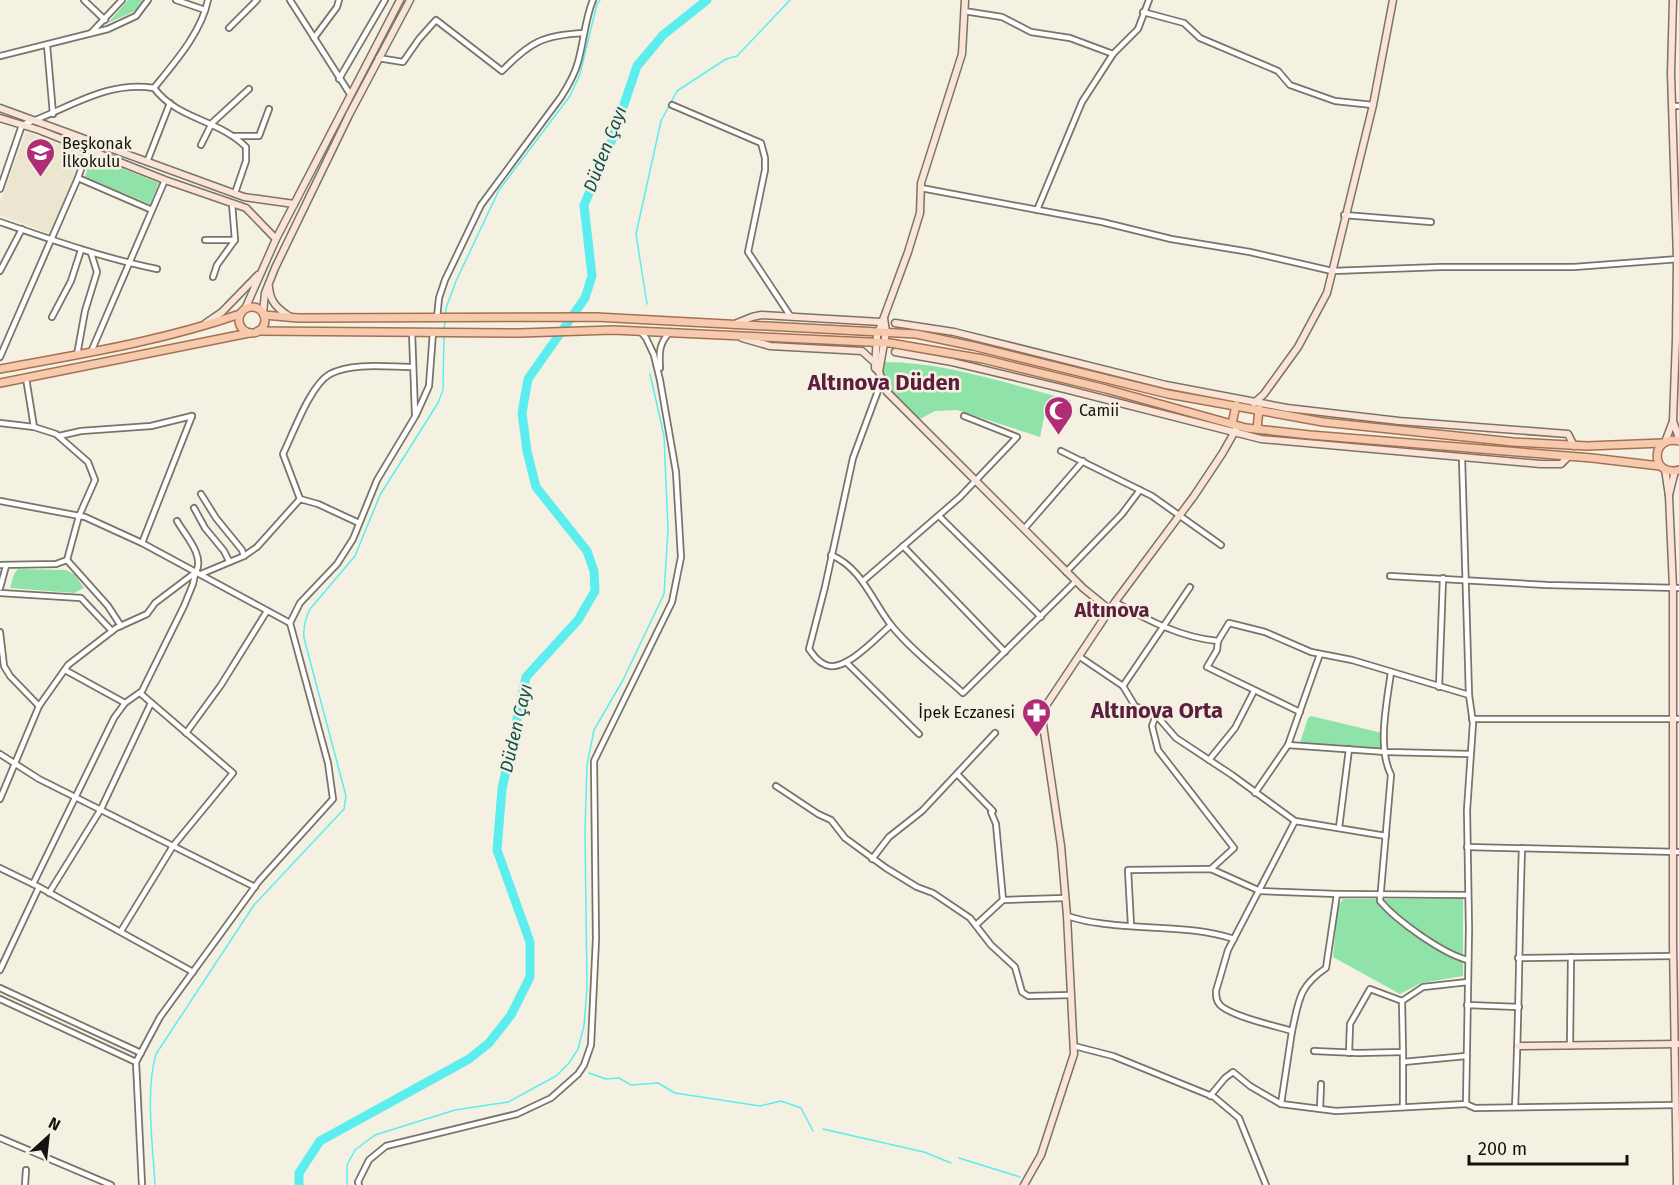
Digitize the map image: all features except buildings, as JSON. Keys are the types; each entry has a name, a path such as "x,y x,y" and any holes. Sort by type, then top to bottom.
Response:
{"main road":[{"path":"0,369 77,355 199,328 257,308 263,314 290,317 596,317 916,334 1168,394 1236,405 1252,405 1259,409 1323,422 1382,429 1574,446 1664,442 1679,439"},
{"path":"243,312 240,326 249,333"},
{"path":"258,332 264,325 263,314"},
{"path":"0,383 258,332 671,331 884,343 942,351 1106,389 1235,428 1569,456 1677,471"},
{"path":"1235,428 1236,405"},
{"path":"1257,429 1259,409"},
{"path":"1663,468 1657,457 1657,451 1664,442"}],"street":[{"path":"84,0 105,20"},
{"path":"89,35 122,0"},
{"path":"0,56 89,35 136,16 148,0"},
{"path":"176,0 205,10"},
{"path":"154,88 174,63 201,20 208,0"},
{"path":"229,28 256,0"},
{"path":"290,0 350,94"},
{"path":"314,38 337,7 339,0"},
{"path":"339,79 386,0"},
{"path":"243,312 276,239 400,0"},
{"path":"263,314 269,281 303,208 378,58 410,0"},
{"path":"436,318 438,298 445,280 481,205 566,89 578,63 593,0"},
{"path":"965,0 962,54 921,188 920,213 883,320 884,343 879,372 887,392 1066,572 1110,610"},
{"path":"1037,210 1082,102 1113,54 1138,29 1149,0"},
{"path":"1252,405 1264,394 1298,347 1327,293 1372,105 1394,0"},
{"path":"1664,442 1672,421 1678,326 1676,106 1671,74 1676,40 1673,0"},
{"path":"964,11 1002,17 1031,32 1070,38 1113,54"},
{"path":"1143,12 1184,23 1200,38 1278,71 1290,85 1335,101 1372,105"},
{"path":"378,58 403,62 436,20 502,71 522,51 543,38 584,33"},
{"path":"47,45 53,114"},
{"path":"22,125 116,87 154,88 161,97 190,116 212,123 235,136 246,147 246,161 235,193"},
{"path":"201,146 212,123 249,89"},
{"path":"147,162 170,103"},
{"path":"672,105 761,143 765,170 748,252 791,317"},
{"path":"0,108 235,193 294,204"},
{"path":"235,136 259,136 269,109"},
{"path":"0,118 246,208 276,239"},
{"path":"0,189 22,125"},
{"path":"0,357 78,178 88,149"},
{"path":"78,178 152,210"},
{"path":"91,352 165,180"},
{"path":"921,188 1102,222 1332,271 1440,267 1574,267 1678,259"},
{"path":"213,277 217,265 235,240 232,203"},
{"path":"1344,216 1431,222"},
{"path":"0,222 91,253 157,269"},
{"path":"0,271 22,229"},
{"path":"205,240 235,240"},
{"path":"52,317 71,281 81,250"},
{"path":"77,355 85,311 97,272 91,253"},
{"path":"199,328 222,312 262,270"},
{"path":"269,281 270,297 274,304 290,317"},
{"path":"737,323 761,315 883,320"},
{"path":"895,322 954,332 1252,405 1349,417 1568,434 1574,446"},
{"path":"359,1185 358,1182 369,1160 386,1146 517,1114 552,1098 578,1074 591,1045 596,939 594,761 672,602 681,557 676,472 660,380 654,356 646,338 639,330"},
{"path":"660,380 660,347 663,339 671,331"},
{"path":"412,332 416,415"},
{"path":"142,1185 136,1062 160,1017 255,887 333,799 328,763 290,623 300,603 338,564 353,539 377,480 416,415 429,386 433,332"},
{"path":"879,372 874,368 875,343 882,332"},
{"path":"940,339 954,332"},
{"path":"733,335 770,346 862,351 874,362"},
{"path":"942,351 952,362"},
{"path":"895,352 952,362 1167,414 1235,428 1261,439 1462,458 1561,464 1569,456"},
{"path":"300,499 283,454 319,383 332,372 362,366 413,367"},
{"path":"26,378 34,427"},
{"path":"882,380 853,458 809,650 819,662 828,667 838,667 891,625"},
{"path":"59,436 81,431 151,426 192,416 141,543"},
{"path":"863,581 976,482 1017,437 964,416"},
{"path":"1672,421 1679,439"},
{"path":"0,423 34,427 59,436 88,462 93,472 94,480 79,516 67,560"},
{"path":"1024,1185 1041,1155 1074,1054 1065,898 1043,725 1045,707 1115,602 1180,516 1222,454 1235,428"},
{"path":"1061,451 1140,490 1221,545"},
{"path":"1462,458 1469,696 1472,719 1467,810 1466,1104"},
{"path":"1024,529 1083,461"},
{"path":"1663,468 1669,496 1676,588 1676,944 1673,956 1677,1044 1677,1185"},
{"path":"1669,496 1677,471"},
{"path":"1066,572 1122,514 1140,490"},
{"path":"201,494 244,556"},
{"path":"300,499 318,504 359,523"},
{"path":"0,800 39,706 65,670 112,631 147,614 155,603 197,573 244,556 271,533 300,499"},
{"path":"0,501 79,516 141,543 290,623"},
{"path":"194,508 205,528 224,550 228,561"},
{"path":"939,516 1041,617"},
{"path":"33,884 114,718 125,703 140,693 193,584 200,565 198,557 177,521"},
{"path":"903,546 1005,652"},
{"path":"831,555 845,563 863,581 891,625 963,693 1076,581"},
{"path":"0,588 3,566 56,564 67,560"},
{"path":"67,560 108,606 121,626"},
{"path":"1390,576 1547,585 1676,588"},
{"path":"1439,687 1443,578"},
{"path":"1123,686 1190,587"},
{"path":"0,593 81,598 112,631"},
{"path":"1115,602 1162,626 1207,640 1218,641"},
{"path":"186,733 267,611"},
{"path":"1300,712 1207,667 1229,622 1265,632 1311,652 1352,660 1469,696"},
{"path":"0,632 2,666 39,706"},
{"path":"1255,793 1288,745 1320,654"},
{"path":"1080,657 1123,686 1135,706 1156,715 1176,738 1295,821 1386,836"},
{"path":"846,662 919,734"},
{"path":"65,670 125,703"},
{"path":"1391,672 1384,730 1387,767 1391,775 1380,901 1389,912 1455,957 1468,960"},
{"path":"1209,760 1235,728 1254,691"},
{"path":"121,932 173,846 233,773 140,693"},
{"path":"49,893 101,809 151,703"},
{"path":"1156,715 1152,726 1158,750 1234,848 1211,869"},
{"path":"1472,719 1676,718"},
{"path":"872,859 889,837 921,811 995,733"},
{"path":"1288,745 1386,752 1470,754"},
{"path":"1339,828 1349,749"},
{"path":"0,754 39,779 255,887"},
{"path":"957,774 992,811 996,824 1003,900"},
{"path":"776,786 831,820 845,838 872,859 917,887 933,893 970,918 991,945 1015,967 1022,993 1028,996 1071,996"},
{"path":"1292,1031 1241,1015 1218,1003 1216,991 1228,950 1295,821"},
{"path":"1467,847 1676,852"},
{"path":"1515,1107 1522,848"},
{"path":"0,868 193,972"},
{"path":"1131,925 1128,870 1211,869 1260,891 1468,895"},
{"path":"0,970 39,887"},
{"path":"1281,1104 1292,1031 1304,987 1326,968 1337,894"},
{"path":"976,926 1003,900 1065,898"},
{"path":"1066,916 1099,923 1196,932 1234,939"},
{"path":"1518,958 1673,956"},
{"path":"1570,1046 1571,957"},
{"path":"1402,1001 1423,987 1467,982"},
{"path":"0,988 141,1053"},
{"path":"1349,1053 1350,1024 1370,989 1402,1001"},
{"path":"0,999 136,1062"},
{"path":"1402,1001 1403,1107"},
{"path":"1467,1005 1519,1006"},
{"path":"1518,1046 1677,1044"},
{"path":"1074,1046 1113,1056 1210,1096 1239,1118 1266,1185"},
{"path":"1314,1051 1403,1052"},
{"path":"1403,1062 1466,1056"},
{"path":"1210,1096 1233,1072 1250,1086 1281,1104 1336,1111 1466,1104 1475,1108 1677,1109"},
{"path":"1320,1109 1321,1084"},
{"path":"0,1138 111,1185"},
{"path":"25,1185 26,1170"}],"shaded area":[{"name":"Beşkonak İlkokulu","path":"26,132 84,153 51,234 0,215 0,203"}],"green space":[{"path":"128,0 143,0 135,11 108,23"},
{"path":"91,156 159,183 150,204 85,177"},
{"path":"884,362 955,370 1071,400 1067,412 1045,412 1040,437 957,410 935,411 920,419 893,395 884,379"},
{"path":"18,569 66,570 75,575 84,588 74,593 10,588"},
{"path":"1311,716 1382,733 1384,746 1382,749 1300,743 1308,718"},
{"path":"1343,899 1463,899 1463,976 1421,983 1400,994 1333,957 1338,907"}],"waterway":[{"path":"445,316 456,281 499,190 570,96 580,74 597,4 600,0"},
{"name":"Düden Çayı","path":"299,1185 299,1173 320,1141 469,1059 489,1043 511,1015 530,977 530,942 497,850 502,789 526,677 578,620 595,591 594,571 587,551 536,487 527,451 522,413 528,379 585,298 592,276 584,205 612,140 637,66 663,35 707,0"},
{"path":"647,304 636,234 661,121 677,91 726,59 737,56 790,0"},
{"path":"444,331 445,320"},
{"path":"155,1185 150,1102 156,1054 254,905 344,809 346,796 304,638 305,623 310,609 355,556 380,495 438,403 443,390 444,335"},
{"path":"347,1185 347,1165 355,1150 375,1135 455,1110 508,1102 556,1076 569,1063 578,1049 584,1026 587,988 585,832 587,765 594,730 623,680 664,594 668,529 664,436 650,374"},
{"path":"589,1073 606,1079 619,1078 631,1085 658,1083 675,1093 760,1106 781,1101 801,1108 813,1131"},
{"path":"823,1129 924,1152 951,1163"},
{"path":"959,1158 1020,1177"}],"place":[{"name":"Beşkonak İlkokulu","path":"41,178"},
{"name":"Camii","path":"1058,436"},
{"name":"İpek Eczanesi","path":"1036,738"}],"district":[{"name":"Altınova Düden","path":"884,382"},
{"name":"Altınova","path":"1112,610"},
{"name":"Altınova Orta","path":"1157,710"}]}
